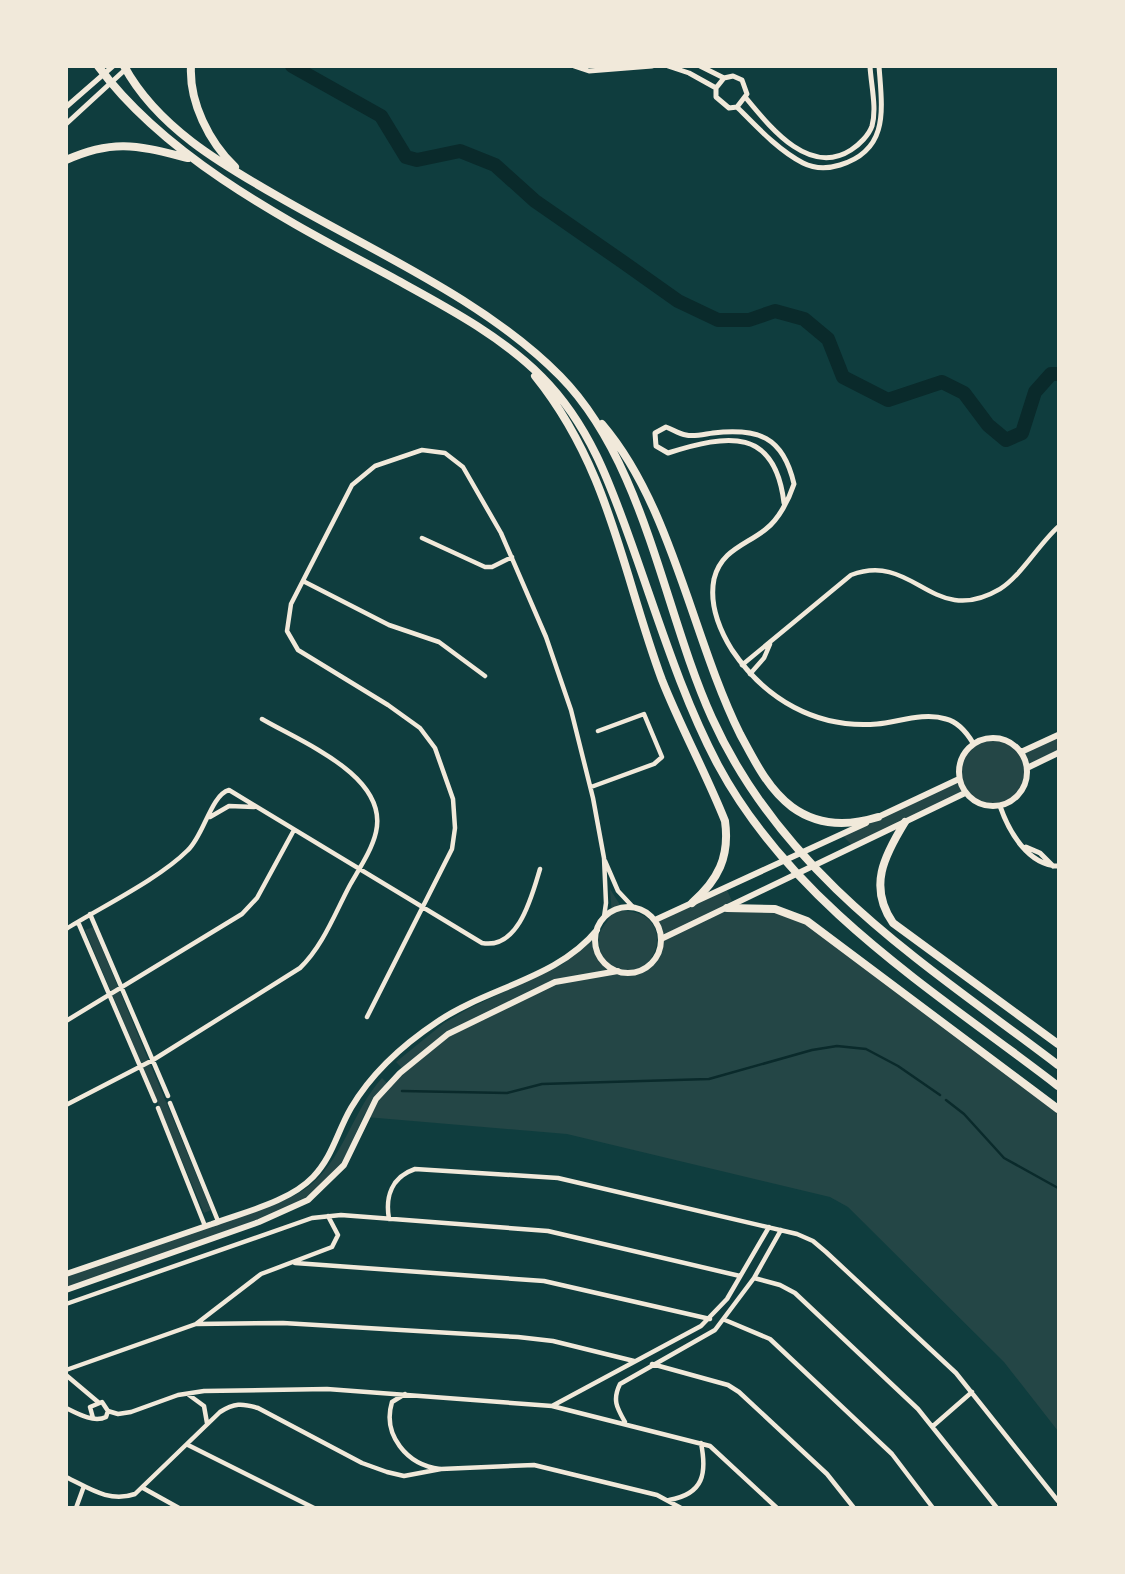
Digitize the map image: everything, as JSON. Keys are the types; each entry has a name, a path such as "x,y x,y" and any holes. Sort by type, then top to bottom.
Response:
{"highway":[{"path":"98,66 152,127 195,160 328,242 438,303 517,356 562,400 596,449 695,716 719,766 777,853 807,887 878,948 1059,1086"},
{"path":"126,66 134,85 158,113 208,155 446,292 506,330 547,363 625,451 660,527 728,710 765,778 780,797 807,816 844,824 878,817"},
{"path":"191,66 190,85 198,112 229,161 248,179"},
{"path":"66,160 93,148 121,144 147,147 195,160"},
{"path":"517,356 570,427 592,466 662,679 725,821 728,841 721,867 708,889 692,903"},
{"path":"591,411 619,462 710,715 733,760 767,814 827,884 896,941 1059,1065"},
{"path":"905,822 889,847 878,883 880,898 893,923 1059,1044"},
{"path":"731,906 775,909 807,921 1059,1109"}],"main road":[{"path":"1021,752 1059,735"},
{"path":"999,737 1021,752 1027,768 1021,792 1000,806 981,804 965,793 959,779 958,765 973,743 985,738 999,737"},
{"path":"1027,768 1059,753"},
{"path":"655,920 959,779"},
{"path":"661,939 965,793"},
{"path":"66,1273 256,1208 311,1180 329,1157 359,1096 389,1062 436,1022 465,1005 562,961 584,945 604,917 617,909 633,907 655,920 661,939 658,954 648,966 634,972 618,971 555,982 500,1006 448,1034 400,1073 376,1098 344,1165 308,1200 259,1222 66,1290"},
{"path":"597,930 597,951 606,964 618,971"},
{"path":"389,1062 400,1073"},
{"path":"379,1072 390,1083"}],"street":[{"path":"66,107 113,66"},
{"path":"66,124 126,66"},
{"path":"574,66 589,71 652,66"},
{"path":"668,66 689,73 716,88 721,104 737,107 784,151 815,167 832,167 848,162 865,151 878,134 883,117 879,66"},
{"path":"700,66 724,78"},
{"path":"746,98 782,137 799,149 822,159 835,157 855,147 872,127 870,66"},
{"path":"716,88 724,78 733,76 742,80 747,89 746,98 737,107"},
{"path":"784,502 778,470 771,457 753,444 741,441 689,446 668,453 656,446 655,433 666,427 687,436 740,430 757,433 772,442 789,464 794,484 784,502 768,528 737,546 723,559 715,578 713,606 742,665 750,674 780,700 821,719 858,724 945,718 959,726 973,743"},
{"path":"367,1017 452,849 455,828 451,785 435,748 420,729 291,643 287,618 352,485 375,466 422,450 445,453 463,467 512,557 547,637 571,710 591,787 604,858 604,917"},
{"path":"742,665 851,575 868,569 887,569 943,599 961,603 983,598 1003,588 1040,544 1059,527"},
{"path":"422,538 485,567 492,567 512,557"},
{"path":"303,581 380,621 439,642 485,676"},
{"path":"750,674 764,658 770,643"},
{"path":"591,787 654,764 662,757 644,715 598,731"},
{"path":"66,1104 141,1068 300,968 318,946 359,869 376,834 376,804 370,790 352,773 262,719"},
{"path":"66,929 177,860 190,849 209,817 216,797 225,790 232,791 482,943 496,943 505,939 518,925 540,869"},
{"path":"209,817 229,806 256,808"},
{"path":"1000,806 1006,822 1026,847 1040,853 1056,866"},
{"path":"66,1021 249,908 294,830"},
{"path":"604,858 614,883 633,907"},
{"path":"605,885 614,883"},
{"path":"90,914 169,1095"},
{"path":"78,922 154,1102"},
{"path":"172,1102 218,1222"},
{"path":"157,1109 205,1226"},
{"path":"167,1130 179,1125"},
{"path":"389,1219 386,1205 390,1190 406,1172 415,1169 558,1178 769,1227 813,1241 972,1392 1059,1501"},
{"path":"66,1370 196,1324 261,1274 332,1247 337,1241 337,1229 327,1216"},
{"path":"66,1304 313,1218 327,1216 548,1231 740,1276"},
{"path":"552,1406 710,1319 727,1299 769,1227"},
{"path":"625,1424 615,1406 615,1394 628,1377 715,1331 754,1278 781,1230"},
{"path":"295,1262 544,1281 710,1319"},
{"path":"754,1278 780,1285 795,1293 933,1426 997,1507"},
{"path":"725,1320 770,1339 892,1454 933,1507"},
{"path":"196,1324 283,1322 518,1337 553,1341 634,1360"},
{"path":"651,1364 728,1385 739,1392 827,1474 854,1507"},
{"path":"66,1375 98,1402 106,1405 108,1411 118,1415 185,1393 327,1389 552,1406 701,1442 728,1461 777,1507"},
{"path":"933,1426 972,1392"},
{"path":"185,1393 199,1400 204,1406 207,1424"},
{"path":"406,1394 392,1402 388,1417 391,1429 409,1458 424,1467 441,1469"},
{"path":"93,1418 90,1407 98,1402"},
{"path":"66,1477 109,1497 123,1499 143,1488 207,1424 232,1404 244,1404 258,1408 362,1463 387,1472 404,1476 441,1469 534,1465 630,1488 681,1507"},
{"path":"66,1408 103,1419 108,1411"},
{"path":"668,1500 685,1496 702,1482 705,1471 701,1442"},
{"path":"188,1445 314,1507"},
{"path":"75,1507 85,1486"},
{"path":"143,1488 179,1507"}],"shaded area":[{"path":"1058,735 1058,753 1028,767 1022,751"},
{"path":"993,739 1016,749 1026,772 1016,795 993,805 970,795 960,772 970,749"},
{"path":"958,780 964,793 854,847 841,834"},
{"path":"610,889 624,911 642,915 653,924 657,936 656,949 650,960 640,968 628,971 613,966 600,951 599,935 611,913"},
{"path":"727,890 732,901 674,932 708,917 733,911 759,910 796,916 1058,1109 1058,1431 1004,1362 848,1207 830,1197 567,1134 366,1117 402,1068 396,1062 444,1023 563,964 595,933 599,956 605,965 615,972 555,981 486,1013 555,983 645,970 655,960 660,948 660,936 655,922"},
{"path":"93,927 211,1210 204,1213 85,930"},
{"path":"382,1078 387,1083 364,1115 343,1163 321,1188 287,1209 67,1289 66,1276 276,1204 306,1189 334,1158 364,1103"}],"waterway":[{"path":"292,66 381,116 406,157 417,160 460,151 495,165 535,201 678,301 718,320 749,320 775,311 804,319 828,339 843,377 888,400 942,382 964,393 988,425 1006,440 1022,433 1035,392 1051,374 1058,374"},
{"path":"402,1091 507,1093 542,1084 709,1079 812,1050 837,1046 866,1049 898,1066 940,1095"},
{"path":"946,1100 964,1114 1004,1158 1058,1188"}]}
